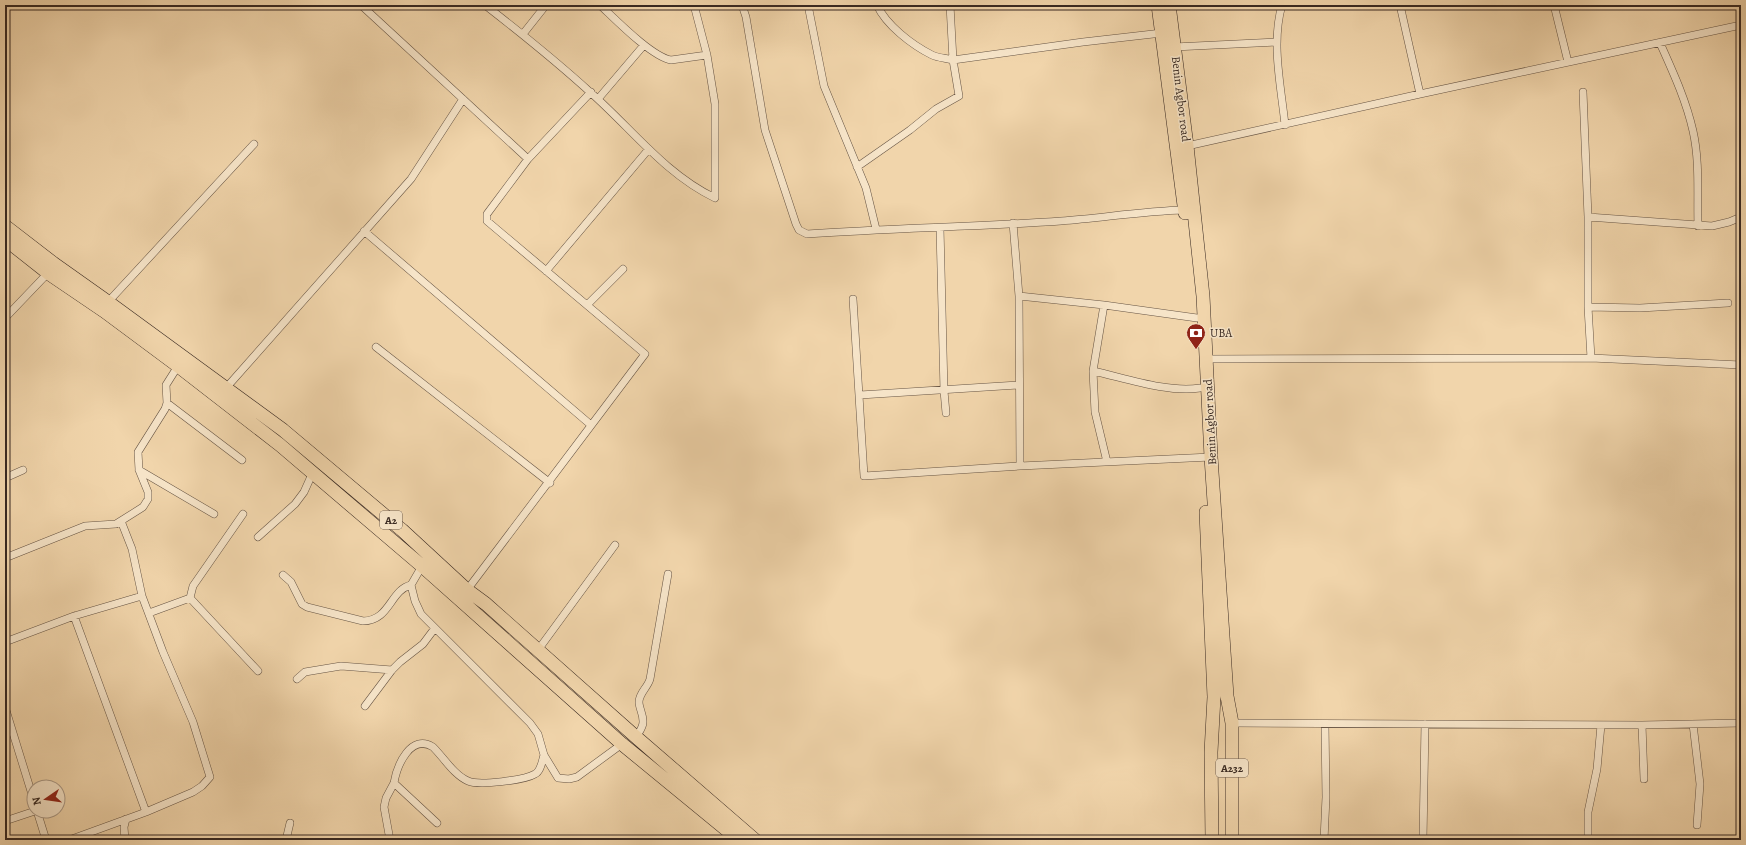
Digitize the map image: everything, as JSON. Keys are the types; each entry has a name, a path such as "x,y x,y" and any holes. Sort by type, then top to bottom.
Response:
{"highway":[{"name":"Benin Agbor road","path":"1158,5 1197,318 1200,388 1227,696 1232,723 1232,840"},
{"name":"Benin Agbor road","path":"1169,5 1187,146 1202,296 1206,358 1207,458 1214,697 1211,752 1212,840"},
{"name":"A2","path":"5,226 53,263 283,430 329,467 636,738 755,840"},
{"name":"A2","path":"5,239 48,273 104,311 178,366 253,423 313,472 422,566 622,744 739,840"},
{"path":"1226,840 1227,696"},
{"path":"1214,697 1219,748 1219,840"}],"street":[{"path":"361,5 528,158"},
{"path":"485,5 523,34 591,92 648,150 698,190 715,198 715,104 707,55 694,5"},
{"path":"523,34 546,5"},
{"path":"600,5 644,45 665,60 707,55"},
{"path":"742,5 746,18 765,130 796,224 799,230 807,234 876,229 940,228 1061,221 1159,211 1184,210"},
{"path":"808,5 824,86 866,188 876,229"},
{"path":"877,5 881,14 908,40 933,55 953,60 1162,33"},
{"path":"857,166 910,130 936,109 959,96 953,60 950,5"},
{"path":"1282,5 1278,17 1276,42 1285,125"},
{"path":"1400,5 1420,94"},
{"path":"1554,5 1568,62"},
{"path":"1187,146 1741,25"},
{"path":"1174,47 1276,42"},
{"path":"1660,43 1683,95 1693,132 1697,173 1698,226"},
{"path":"598,99 644,45"},
{"path":"467,590 550,483 591,425 645,354 487,221 486,217 528,158 591,92"},
{"path":"1583,92 1588,217 1588,307 1590,358"},
{"path":"226,388 411,178 463,98"},
{"path":"108,302 254,144"},
{"path":"546,271 648,150"},
{"path":"1588,217 1712,226 1729,222 1741,217"},
{"path":"1013,223 1019,296 1018,385 1020,466"},
{"path":"940,228 944,391 946,413"},
{"path":"364,231 591,425"},
{"path":"587,305 623,269"},
{"path":"5,318 48,273"},
{"path":"1019,296 1104,305 1197,318"},
{"path":"853,299 864,476 1020,466 1207,458"},
{"path":"1588,307 1640,308 1728,303"},
{"path":"1104,305 1093,371 1096,412 1107,462"},
{"path":"376,347 550,483"},
{"path":"1206,358 1590,358 1741,365"},
{"path":"5,558 85,526 112,525 122,521 143,507 148,499 148,492 139,470 138,452 165,409 167,403 166,385 178,366"},
{"path":"1093,371 1154,385 1188,390 1200,388"},
{"path":"860,396 1018,385"},
{"path":"167,403 242,460"},
{"path":"5,478 23,470"},
{"path":"139,470 214,514"},
{"path":"258,537 295,504 304,492 313,472"},
{"path":"190,598 193,586 243,514"},
{"path":"69,840 146,812 193,792 202,786 210,777 193,722 163,652 142,596 132,549 122,521"},
{"path":"538,650 615,545"},
{"path":"283,575 291,582 302,604 307,607 363,621 370,621 380,617 401,591 411,585 422,566"},
{"path":"636,738 644,726 639,702 641,694 648,686 650,679 668,574"},
{"path":"411,585 415,601 421,614 530,723 538,734 544,755 558,778 569,779 577,777 622,744"},
{"path":"5,642 74,616 142,596"},
{"path":"149,613 190,598"},
{"path":"190,598 258,672"},
{"path":"74,616 146,812"},
{"path":"365,706 392,670 422,644 434,628"},
{"path":"297,679 305,672 312,669 341,666 392,670"},
{"path":"5,707 27,779"},
{"path":"1232,723 1601,725 1741,724"},
{"path":"1324,840 1326,797 1325,724"},
{"path":"1422,840 1425,724"},
{"path":"1693,724 1700,775 1697,825"},
{"path":"1588,840 1588,812 1597,769 1601,725"},
{"path":"1642,725 1644,778"},
{"path":"390,840 384,807 386,798 394,783 399,764 414,745 424,743 433,747 460,776 470,782 484,784 502,782 535,774 539,769 544,755"},
{"path":"394,783 437,823"},
{"path":"5,821 26,814"},
{"path":"39,819 46,840"},
{"path":"125,840 124,827 126,819"},
{"path":"286,840 290,823"}],"place":[{"name":"UBA","path":"1196,350"}]}
